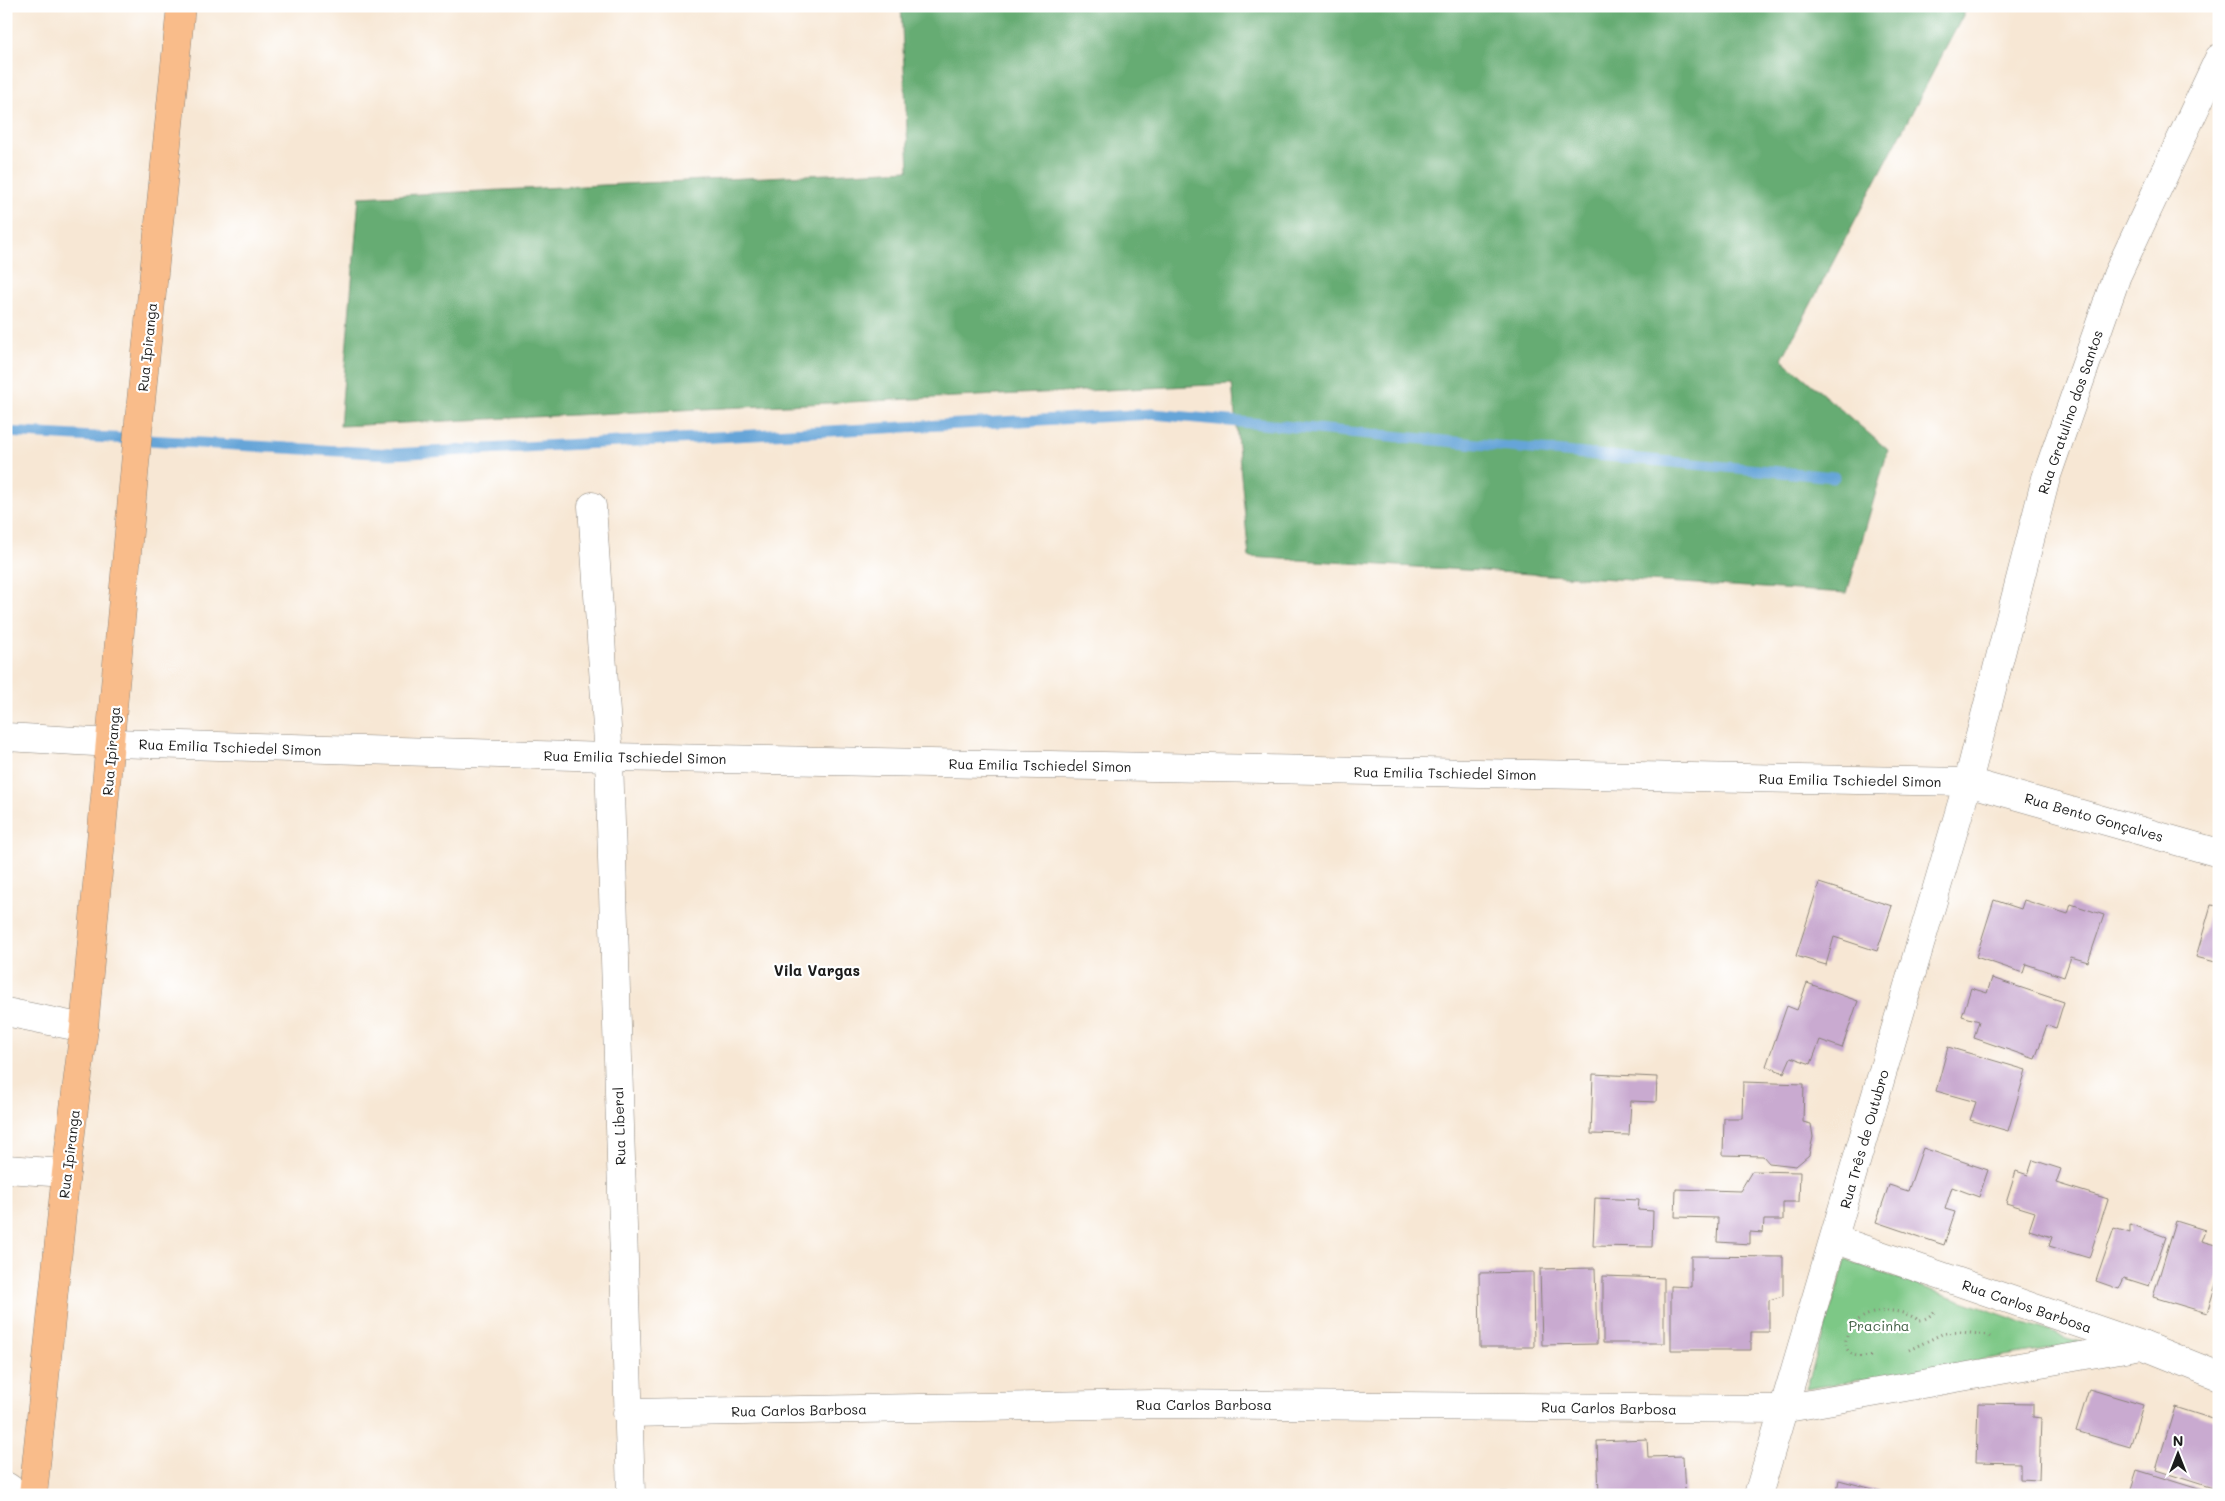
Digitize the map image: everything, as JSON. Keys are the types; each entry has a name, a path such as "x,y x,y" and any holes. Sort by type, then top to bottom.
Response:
{"main road":[{"name":"Rua Ipiranga","path":"33,1495 66,1173 84,1028 112,744 139,421 182,6"}],"street":[{"name":"Rua Gratulino dos Santos","path":"1968,782 2046,478 2117,275 2219,58"},
{"name":"Rua Liberal","path":"592,506 609,757 627,1413 631,1495"},
{"name":"Rua Emilia Tschiedel Simon","path":"6,737 112,744 609,757 1968,782"},
{"name":"Rua Bento Gonçalves","path":"1968,782 2219,852"},
{"name":"Rua Três de Outubro","path":"1758,1495 1968,782"},
{"path":"6,1012 84,1028"},
{"path":"6,1169 66,1173"},
{"name":"Rua Carlos Barbosa","path":"1834,1239 2142,1345 2219,1376"},
{"name":"Rua Carlos Barbosa","path":"627,1413 1153,1404 1782,1409 2142,1345"},
{"path":"6,1486 19,1495"}],"path":[{"path":"1878,1355 1860,1358 1852,1355 1847,1348 1847,1333 1854,1322 1869,1314 1892,1310 1919,1320 1927,1318 1936,1310 1936,1302"},
{"path":"1904,1351 1927,1343 1944,1333 1962,1332 1987,1335 1994,1341"}],"green space":[{"path":"901,6 1968,6 1782,359 1888,450 1847,593 1249,557 1232,384 340,426 359,197 909,170"},
{"name":"Pracinha","path":"1846,1260 2082,1343 1806,1389"}],"building":[{"path":"1819,883 1892,906 1877,951 1834,937 1826,965 1796,956"},
{"path":"1994,900 2021,909 2024,900 2068,914 2071,904 2104,915 2088,962 2071,957 2064,977 2026,964 2023,973 1976,957"},
{"path":"2211,905 2219,906 2219,963 2196,957"},
{"path":"1992,978 2064,1002 2056,1028 2047,1025 2035,1059 1974,1038 1979,1021 1962,1016 1971,988 1987,993"},
{"path":"1807,983 1858,1001 1842,1048 1820,1040 1811,1064 1791,1057 1784,1073 1766,1066 1787,1006 1797,1010"},
{"path":"1948,1047 2026,1070 2008,1131 1970,1120 1976,1102 1936,1091"},
{"path":"1593,1074 1657,1077 1656,1102 1631,1101 1629,1135 1591,1134"},
{"path":"1743,1082 1804,1084 1803,1122 1811,1124 1813,1137 1809,1155 1796,1166 1769,1163 1763,1156 1723,1155 1724,1118 1742,1118"},
{"path":"1923,1148 1988,1170 1979,1197 1952,1187 1945,1209 1955,1212 1944,1245 1876,1222 1889,1185 1908,1191"},
{"path":"2033,1160 2061,1169 2056,1183 2108,1199 2089,1258 2049,1246 2052,1237 2029,1230 2035,1212 2006,1203 2016,1171 2028,1175"},
{"path":"1752,1171 1800,1172 1799,1202 1783,1202 1783,1220 1764,1220 1763,1233 1750,1232 1750,1244 1717,1242 1718,1218 1675,1217 1676,1189 1740,1191"},
{"path":"1595,1198 1639,1200 1638,1210 1653,1211 1652,1247 1593,1246"},
{"path":"2176,1221 2205,1230 2201,1241 2219,1246 2219,1274 2207,1313 2153,1297"},
{"path":"2130,1224 2166,1237 2149,1286 2124,1278 2119,1289 2096,1281 2114,1228 2130,1233"},
{"path":"1691,1256 1783,1257 1783,1296 1769,1300 1769,1332 1751,1332 1751,1350 1671,1350 1671,1286 1691,1287"},
{"path":"1595,1268 1597,1344 1542,1345 1540,1269"},
{"path":"1533,1272 1534,1347 1480,1347 1479,1273"},
{"path":"1603,1276 1664,1278 1664,1343 1603,1343"},
{"path":"2089,1389 2143,1405 2130,1447 2076,1431"},
{"path":"1978,1403 2033,1404 2033,1417 2041,1418 2039,1480 2020,1479 2020,1463 1976,1462"},
{"path":"2175,1407 2219,1421 2219,1490 2156,1470"},
{"path":"1647,1439 1648,1457 1683,1456 1685,1495 1599,1495 1597,1441"},
{"path":"2137,1470 2215,1494 2215,1495 2129,1495"},
{"path":"1839,1480 1892,1494 1892,1495 1836,1495"},
{"path":"1482,1492 1507,1492 1509,1495 1482,1495"}],"waterway":[{"path":"6,432 391,454 1153,414 1834,477"}],"district":[{"name":"Vila Vargas","path":"817,970"}]}
